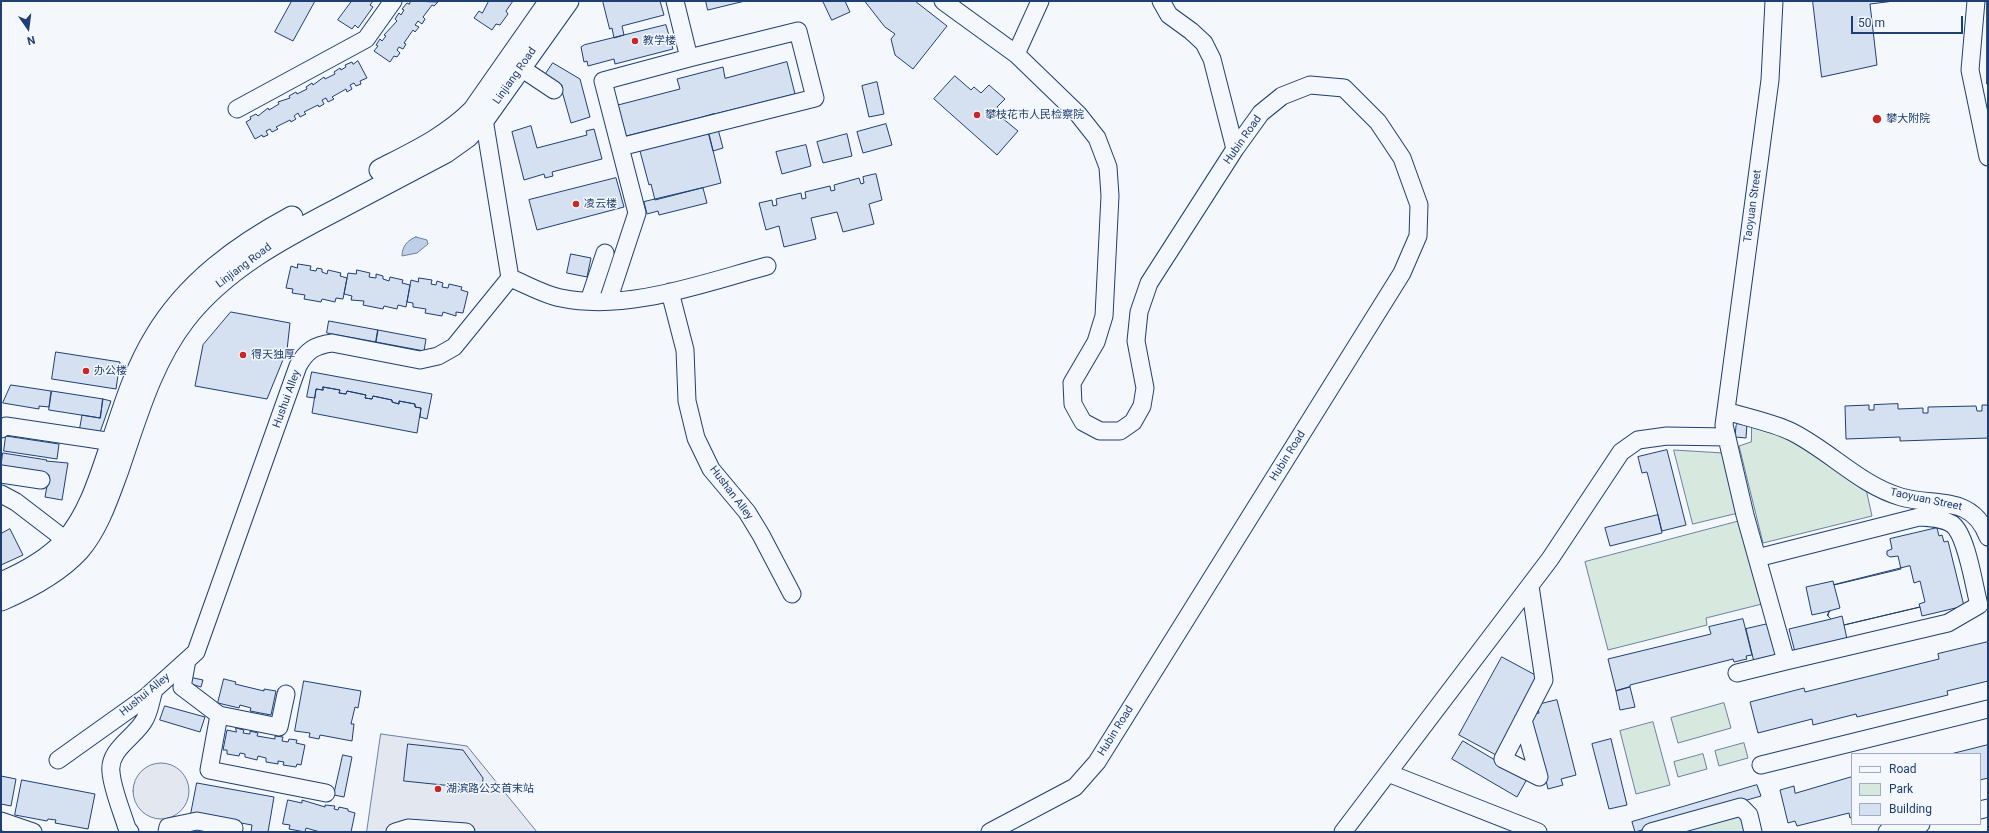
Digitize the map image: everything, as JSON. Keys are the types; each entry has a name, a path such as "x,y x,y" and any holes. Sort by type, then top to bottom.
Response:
{"main road":[{"name":"Linjiang Road","path":"1,600 42,580 61,567 73,545 103,511 119,444 169,344 185,320 203,298 223,280 259,253 286,236 446,152 467,137 478,115 550,1"},
{"name":"Linjiang Road","path":"478,115 521,68 568,1"},
{"name":"Linjiang Road","path":"1,583 34,567 51,555 73,545"}],"street":[{"path":"236,109 366,38 393,1"},
{"path":"675,1 689,58"},
{"name":"Hubin Road","path":"943,1 1016,54 1078,114 1097,138 1108,167 1110,196 1104,316 1096,342 1072,383 1073,404 1083,422 1100,432 1120,431 1133,422 1142,406 1145,388 1136,341 1139,312 1149,283 1235,149 1261,113 1282,96 1310,85 1344,88 1378,122 1402,158 1419,205 1418,236 1402,273 1097,762 1075,787 990,832"},
{"path":"1016,54 1040,1"},
{"path":"1161,1 1169,16 1192,30 1204,43 1212,59 1235,149"},
{"name":"Taoyuan Street","path":"1774,1 1770,80 1726,424 1792,431 1880,490 1902,497 1921,509 1964,507 1979,518 1988,537"},
{"path":"1976,1 1970,70 1988,157"},
{"path":"608,301 637,213 603,81 798,31 815,98 620,146"},
{"path":"521,68 554,90"},
{"path":"478,115 510,278 560,298 589,301 632,300 670,292 767,266"},
{"path":"589,301 605,253"},
{"name":"Hushui Alley","path":"58,760 154,690 196,652 298,366 310,350 320,345 332,343 420,360 438,356 454,347 510,278"},
{"name":"Hushan Alley","path":"670,292 686,350 687,401 696,438 711,469 747,512 761,535 792,594"},
{"path":"1343,832 1550,559 1621,452 1638,440 1667,436 1726,424 1757,558 1786,661"},
{"path":"1,429 6,426 119,444"},
{"path":"1,474 41,480"},
{"path":"1,494 16,502 73,545"},
{"path":"1737,673 1948,623 1979,605 1962,537 1953,525 1921,509 1757,558"},
{"path":"1523,720 1544,680 1530,586"},
{"path":"187,660 182,687 219,715 279,726 286,694"},
{"path":"130,832 127,828 111,772 112,760 118,750 136,733 146,719 154,690"},
{"path":"1761,765 1988,709"},
{"path":"219,715 209,770 326,793"},
{"path":"1388,773 1538,832"},
{"path":"1651,832 1741,807 1749,815 1753,832"},
{"path":"1,821 33,832"},
{"path":"168,826 196,821 234,828"},
{"path":"1888,832 1917,825"},
{"path":"395,832 408,828 466,832"}],"green space":[{"path":"1752,427 1785,437 1866,489 1872,516 1763,543 1739,446 1751,442"},
{"path":"1674,450 1723,453 1738,513 1693,524"},
{"path":"1740,521 1762,604 1706,618 1707,625 1608,650 1585,562"},
{"path":"1724,703 1731,728 1678,743 1671,718"},
{"path":"1653,722 1670,785 1636,794 1620,731"},
{"path":"1744,743 1748,758 1719,766 1715,751"},
{"path":"1703,754 1707,769 1678,777 1674,762"},
{"path":"1741,814 1749,832 1664,832"}],"shaded area":[{"name":"湖滨路公交首末站","path":"381,734 467,746 537,832 367,832"},
{"path":"161,763 172,765 181,771 187,780 189,791 187,802 181,811 172,817 161,819 150,817 141,811 135,802 133,791 135,780 141,771 150,765"}],"water":[{"path":"416,237 427,240 428,244 417,253 402,256 406,244"}],"building":[{"path":"292,1 315,1 293,41 275,32"},
{"path":"352,1 373,1 370,5 373,7 358,28 355,25 352,29 338,20"},
{"path":"411,1 438,2 434,6 432,5 423,17 425,19 422,24 418,21 415,25 419,27 415,32 413,30 404,43 406,44 403,49 399,47 397,50 400,53 397,57 394,56 390,62 374,51 378,46 376,45 380,39 382,41 386,36 384,35 397,21 395,19 399,13 401,15 404,10 402,9"},
{"path":"489,1 513,1 506,11 508,14 500,25 496,24 492,30 474,18 479,11 482,13"},
{"path":"603,1 660,1 664,15 622,26 624,35 614,38 612,28 610,29"},
{"path":"706,1 745,1 708,10"},
{"path":"823,1 845,1 850,12 832,20"},
{"path":"865,1 915,1 947,26 913,69 895,55 891,39 895,34 885,27"},
{"path":"1813,1 1894,1 1870,4 1877,65 1822,77"},
{"path":"1988,1 1988,84 1987,84"},
{"name":"教学楼","path":"666,25 673,49 615,64 614,59 588,66 587,61 584,62 581,47 584,45"},
{"path":"358,61 367,78 360,81 361,84 356,86 354,83 350,85 352,89 347,92 346,89 332,97 334,99 328,102 326,98 322,100 324,104 319,107 318,105 304,112 306,114 300,117 298,113 294,116 296,119 291,122 290,120 276,127 278,129 272,132 270,129 266,131 268,135 263,137 262,135 255,139 246,122 251,119 250,117 256,114 258,116 268,108 269,110 279,104 278,102 290,98 289,96 296,92 297,94 307,89 306,87 312,83 313,85 324,77 325,79 335,74 334,72 340,68 341,70 346,67 345,65 352,62 353,64"},
{"path":"787,62 795,94 626,136 618,105 680,89 677,79 723,67 725,78"},
{"path":"553,63 580,79 590,117 571,123 560,84 545,75"},
{"name":"攀枝花市人民检察院","path":"955,76 971,90 974,87 981,93 989,85 1005,99 997,107 1004,113 1001,117 1018,131 997,155 934,99"},
{"path":"877,82 884,114 869,117 862,86"},
{"path":"714,114 723,148 713,151 704,117"},
{"path":"886,124 892,145 863,153 857,132"},
{"path":"531,126 537,148 587,135 586,131 594,129 602,159 552,172 553,176 545,178 544,174 524,180 512,132"},
{"path":"709,134 721,183 655,200 651,184 649,185 640,151"},
{"path":"847,134 852,156 823,163 817,142"},
{"path":"806,145 811,166 782,174 776,152"},
{"path":"876,174 882,200 869,204 874,224 843,232 837,212 811,218 816,239 784,247 779,226 766,230 759,203 772,200 773,206 777,205 776,199 801,193 802,199 806,198 805,192 830,186 831,191 835,190 834,185 859,178 861,184 864,183 863,177"},
{"name":"凌云楼","path":"616,178 624,207 537,230 529,200"},
{"path":"703,188 707,203 659,215 658,211 647,214 644,202"},
{"path":"571,254 591,258 587,277 567,273"},
{"path":"298,264 311,266 310,270 316,271 317,268 322,269 322,272 327,274 328,270 341,273 340,276 347,278 343,299 336,298 335,302 322,299 321,302 304,299 305,295 292,293 293,289 286,288 291,266 297,268"},
{"path":"357,270 370,273 369,277 376,278 376,274 383,276 383,279 389,281 390,277 403,280 402,283 410,285 406,307 398,305 397,309 384,306 383,309 363,305 364,301 351,300 352,296 344,294 348,273 356,274"},
{"path":"419,278 432,280 431,284 436,285 437,281 443,283 442,287 448,288 449,284 462,287 461,290 468,292 463,313 456,312 456,316 443,312 442,316 425,313 426,309 413,307 413,303 407,302 411,280 418,282"},
{"name":"得天独厚","path":"231,312 290,323 287,350 267,399 195,386 203,345"},
{"path":"329,321 378,330 376,342 327,333"},
{"path":"378,330 426,339 424,351 376,342"},
{"name":"办公楼","path":"56,352 120,362 116,389 52,379"},
{"path":"312,372 432,394 427,419 420,417 421,408 415,407 415,404 399,401 399,404 392,402 392,400 373,396 372,399 365,398 366,395 347,391 346,394 339,393 340,390 323,387 323,390 316,389 315,398 307,397"},
{"path":"11,385 51,391 49,407 39,406 39,409 3,403"},
{"path":"323,387 340,390 339,393 346,394 347,391 366,395 365,398 372,399 373,396 392,400 392,402 399,404 399,401 415,404 415,407 421,408 417,433 312,413 316,389 323,390"},
{"path":"52,391 103,399 100,418 49,410"},
{"path":"103,399 111,401 99,435 79,432 82,415 100,418"},
{"path":"1898,404 1898,409 1923,408 1923,413 1928,413 1928,407 1976,406 1977,411 1982,411 1982,405 1988,405 1988,438 1900,441 1900,437 1846,439 1845,406 1869,405 1869,410 1874,410 1874,405"},
{"path":"1739,422 1747,423 1746,438 1735,437 1736,426"},
{"path":"6,436 59,444 57,459 4,451"},
{"path":"1667,450 1686,525 1662,531 1647,472 1642,473 1638,457"},
{"path":"3,453 47,460 46,461 68,463 62,500 45,497 49,475 1,468"},
{"path":"1658,515 1662,533 1610,546 1605,528"},
{"path":"1937,528 1939,536 1942,535 1944,542 1948,541 1964,606 1922,616 1920,607 1844,625 1847,639 1795,652 1789,629 1831,619 1827,615 1830,611 1812,615 1806,587 1833,581 1834,585 1901,569 1898,556 1890,557 1887,555 1887,551 1892,549 1890,539"},
{"path":"10,529 23,555 1,565 1,534"},
{"path":"1910,566 1914,583 1920,581 1925,602 1919,604 1920,607 1844,625 1842,616 1831,619 1828,616 1829,611 1840,608 1834,585"},
{"path":"1743,619 1752,655 1746,656 1747,659 1734,662 1733,659 1630,685 1630,687 1616,691 1608,659 1711,634 1709,627"},
{"path":"1768,624 1776,656 1754,662 1746,629"},
{"path":"1988,642 1988,681 1947,691 1948,695 1857,717 1856,714 1813,725 1812,719 1758,733 1750,702 1804,688 1805,692 1939,659 1938,654"},
{"path":"1502,657 1539,677 1496,755 1459,735"},
{"path":"189,677 203,680 201,687 188,683"},
{"path":"224,679 236,682 235,684 264,691 264,689 276,691 271,715 250,711 251,708 240,705 239,708 218,703"},
{"path":"304,681 361,691 358,708 355,707 351,724 354,724 352,741 320,735 319,739 309,737 310,733 295,731"},
{"path":"1630,687 1635,707 1620,710 1616,691"},
{"path":"1557,700 1576,775 1561,779 1563,785 1548,789 1530,715 1539,713 1537,705"},
{"path":"165,706 205,717 200,732 160,720"},
{"path":"236,728 244,730 243,733 250,734 250,731 258,733 257,736 275,739 275,736 283,737 282,741 288,742 289,739 297,740 296,743 305,745 301,765 297,764 296,767 283,765 284,762 278,761 278,764 266,762 266,758 258,756 257,760 245,757 245,754 240,753 239,756 227,754 227,750 223,750 227,730 236,732"},
{"path":"1611,739 1627,805 1609,809 1592,744"},
{"path":"1463,741 1527,779 1517,797 1452,759"},
{"path":"408,744 463,750 483,778 482,789 404,781"},
{"path":"1988,745 1988,778 1981,780 1981,753 1955,753"},
{"path":"343,755 352,757 344,797 334,795"},
{"path":"1,776 16,779 11,806 1,804"},
{"path":"1851,777 1851,818 1849,813 1797,826 1795,821 1788,823 1780,790 1794,786 1795,793"},
{"path":"22,780 95,794 88,829 55,823 56,820 48,819 47,821 15,815"},
{"path":"197,783 274,797 268,832 251,832 252,825 191,814"},
{"path":"1757,785 1761,796 1635,832 1632,822"},
{"path":"288,800 302,803 302,800 325,807 325,805 335,806 334,809 338,810 339,807 348,809 348,811 355,813 351,832 320,832 306,828 305,832 289,829 290,825 283,824"}],"place":[{"name":"教学楼","path":"635,41"},
{"name":"攀枝花市人民检察院","path":"977,115"},
{"name":"攀大附院","path":"1877,119"},
{"name":"凌云楼","path":"576,204"},
{"name":"得天独厚","path":"243,355"},
{"name":"办公楼","path":"86,371"},
{"name":"湖滨路公交首末站","path":"438,789"}]}
